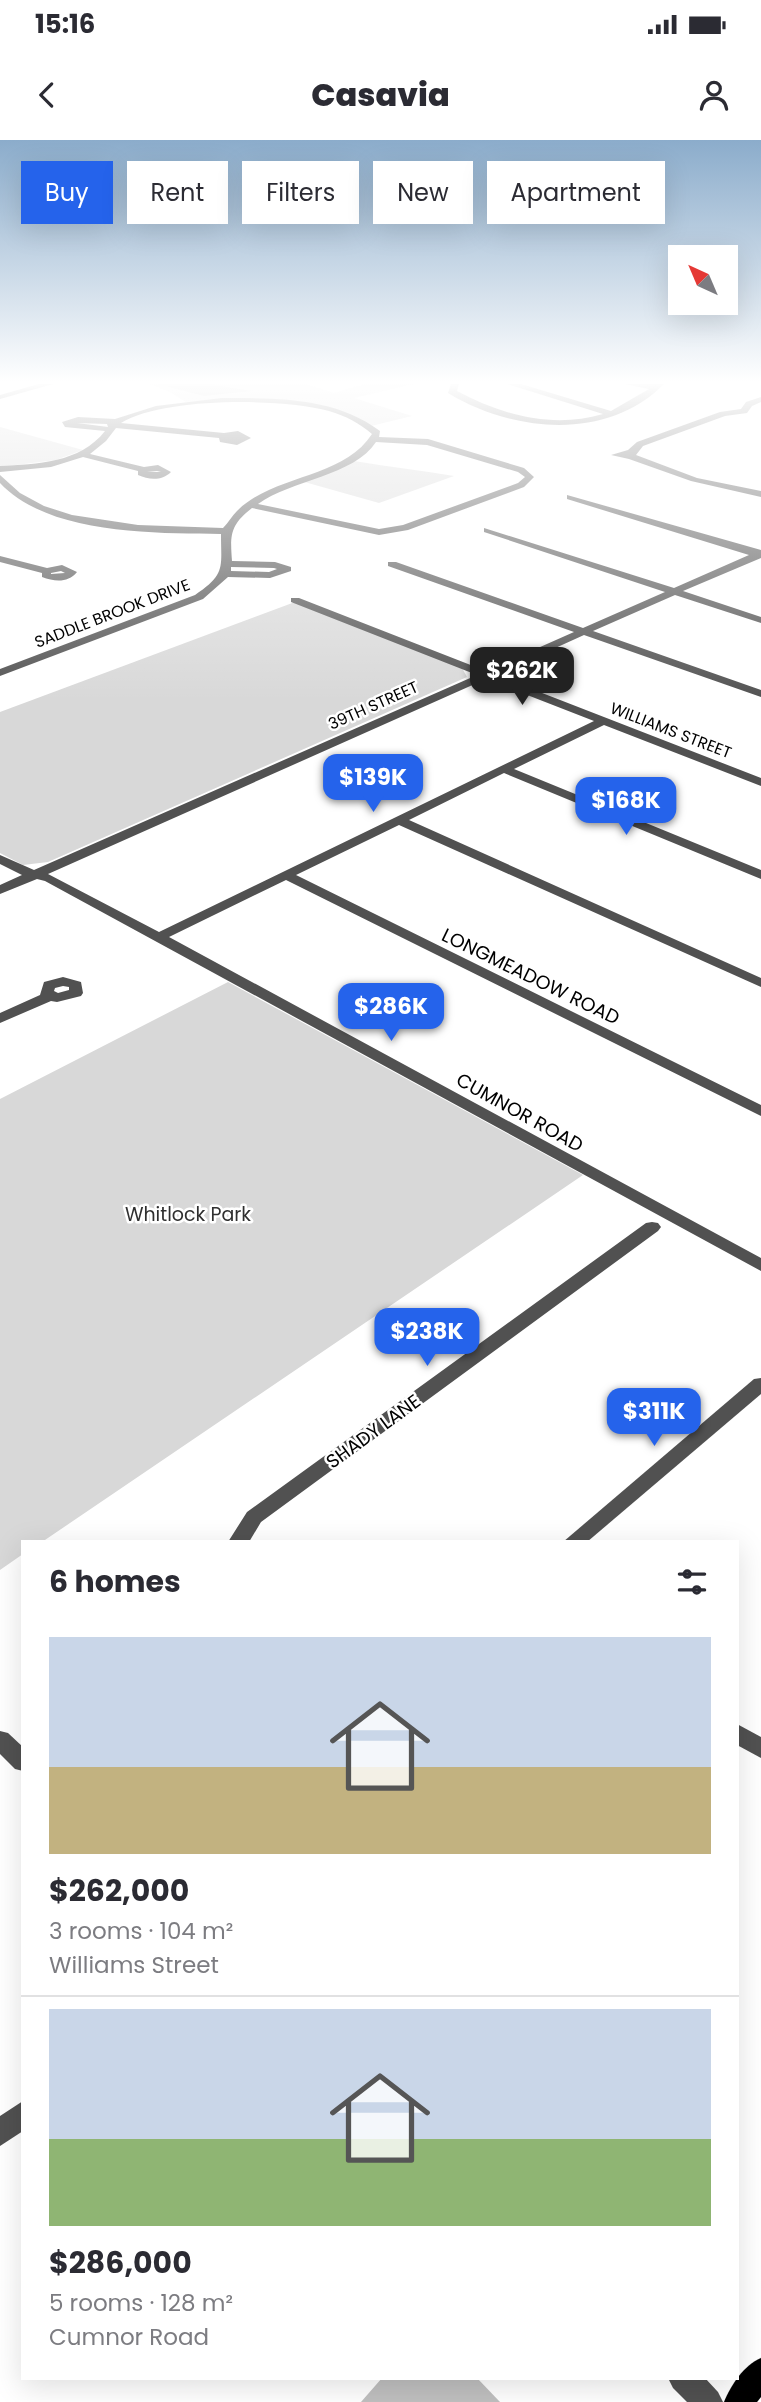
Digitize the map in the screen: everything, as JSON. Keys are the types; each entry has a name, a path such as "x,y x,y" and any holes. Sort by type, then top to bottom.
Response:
{"main road":[{"path":"739,2402 761,2373"}],"street":[{"path":"12,490 18,496 64,515 112,524 226,531 232,520 251,505 280,490"},
{"path":"251,505 294,512 359,530 392,531 508,490"},
{"path":"736,490 761,494"},
{"path":"2,500 18,496"},
{"path":"570,497 760,554"},
{"path":"487,530 761,620"},
{"name":"SADDLE BROOK DRIVE","path":"0,673 177,608 210,590 227,569 226,531"},
{"name":"39TH STREET","path":"0,890 760,554"},
{"path":"0,559 47,571"},
{"path":"392,564 761,694"},
{"name":"WILLIAMS STREET","path":"295,600 761,782"},
{"path":"159,937 602,721"},
{"path":"504,769 761,875"},
{"path":"399,820 761,983"},
{"name":"CUMNOR ROAD","path":"0,859 21,871 50,878 761,1265"},
{"name":"LONGMEADOW ROAD","path":"285,875 761,1111"},
{"path":"0,1019 49,996"},
{"name":"SHADY LANE","path":"239,1540 254,1517 652,1227"},
{"path":"575,1540 761,1384"},
{"path":"739,1734 761,1749"},
{"path":"0,1740 21,1760"},
{"path":"0,2133 21,2115"},
{"path":"684,2380 708,2402"}],"green space":[{"path":"331,490 416,490 379,503"},
{"path":"295,602 461,666 467,677 48,862 23,865 0,853 0,712"},
{"name":"Whitlock Park","path":"228,982 583,1175 45,1540 21,1540 21,1555 0,1570 0,1099"}],"building":[{"path":"380,2380 479,2380 500,2402 361,2402"}]}
